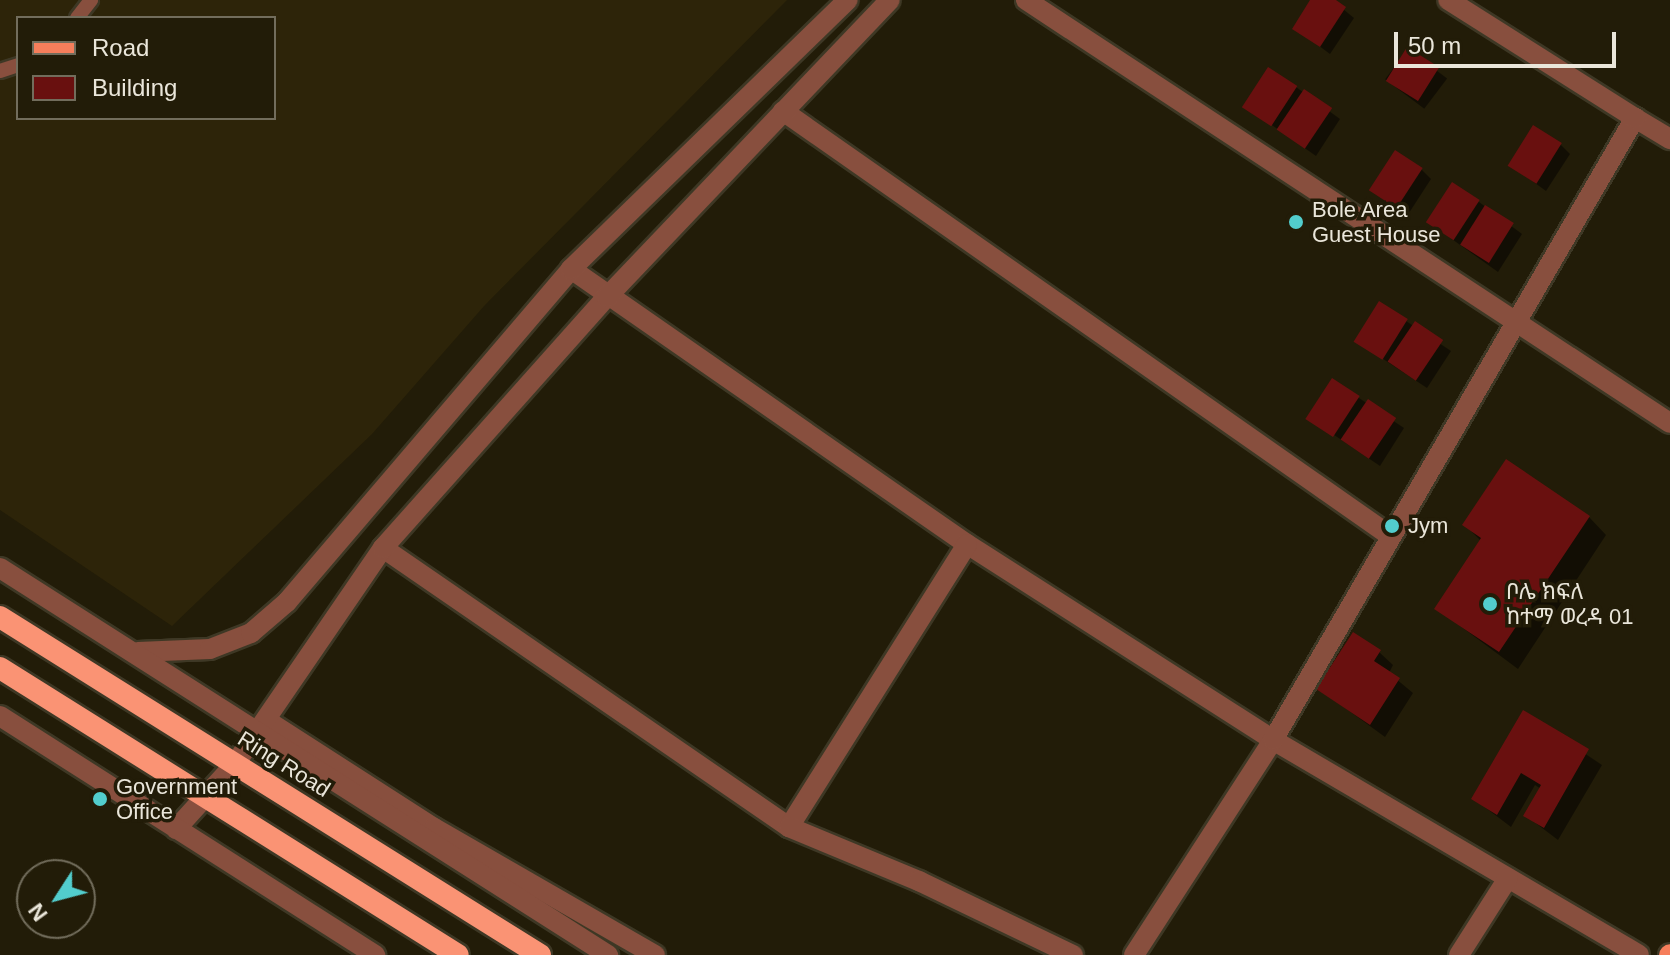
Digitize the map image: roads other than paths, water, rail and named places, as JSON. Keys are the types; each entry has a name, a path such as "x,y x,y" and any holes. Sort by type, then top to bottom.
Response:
{"highway":[{"name":"Ring Road","path":"0,617 540,955"},
{"path":"0,668 209,796 458,955"}],"street":[{"path":"138,652 210,649 251,633 287,602 571,269 848,0"},
{"path":"176,829 235,764 383,548 607,297 890,0"},
{"path":"1026,0 1512,323 1670,423"},
{"path":"1448,0 1470,6 1670,139"},
{"path":"783,111 1389,535"},
{"path":"1134,955 1273,740 1512,323 1635,118"},
{"path":"571,269 607,297 967,544 1273,740 1639,955"},
{"path":"789,827 967,544"},
{"path":"383,548 789,827 919,881 1073,955"},
{"path":"0,568 261,726 655,955"},
{"path":"0,716 375,955"},
{"path":"261,726 608,955"},
{"path":"1459,955 1508,878"}],"lane":[{"path":"79,16 91,0"}],"place":[{"name":"Bole Area Guest House","path":"1296,222"},
{"name":"Jym","path":"1392,526"},
{"name":"ቦሌ ክፍለ ከተማ ወረዳ 01","path":"1490,604"},
{"name":"Government Office","path":"100,799"}]}
